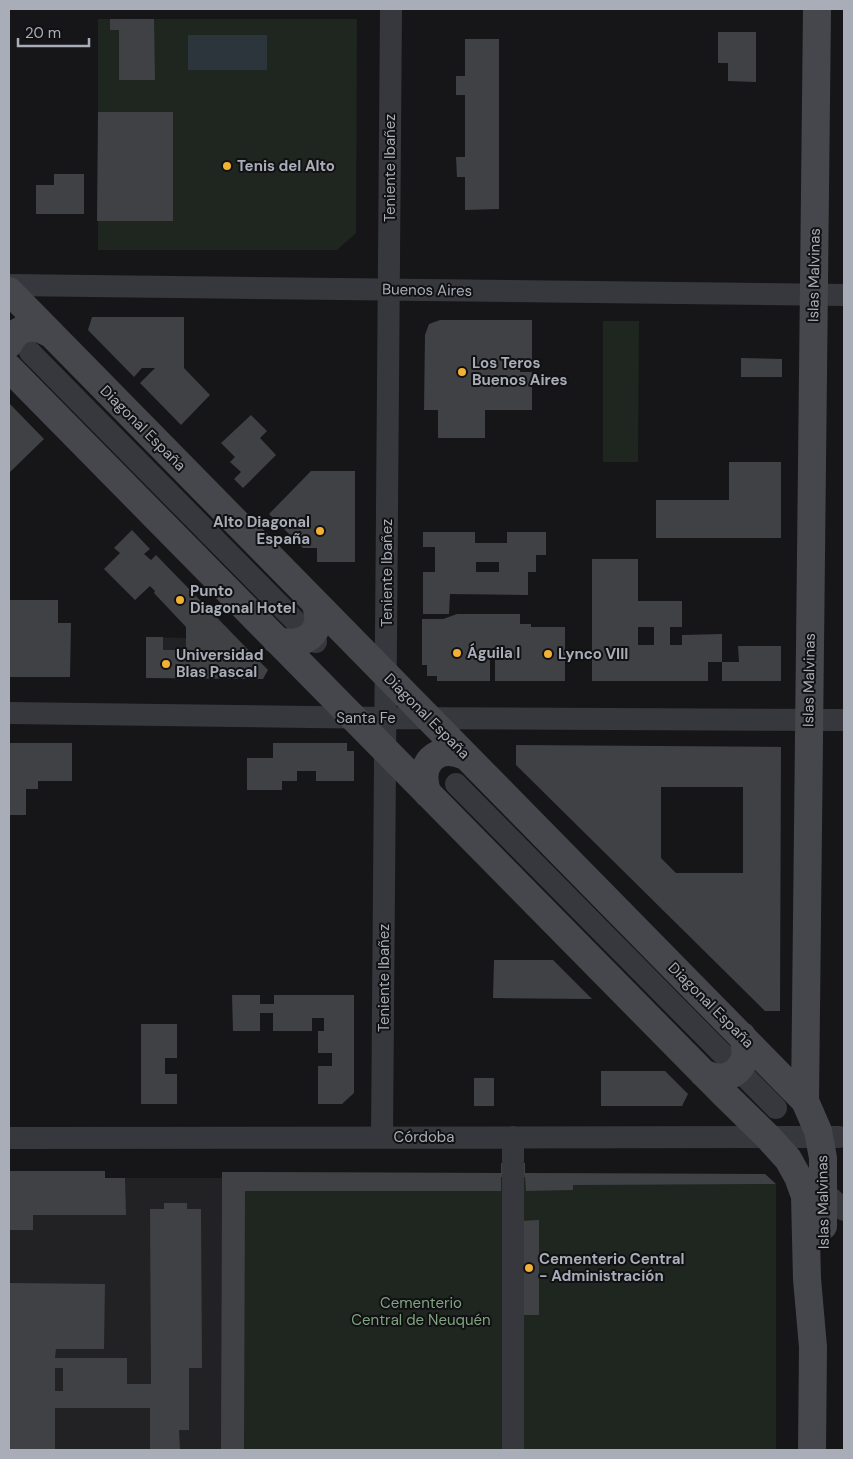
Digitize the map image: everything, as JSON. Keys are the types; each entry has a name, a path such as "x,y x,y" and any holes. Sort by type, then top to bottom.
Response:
{"main road":[{"name":"Islas Malvinas","path":"813,1347 823,1276 823,1158 834,1138 805,1101 817,9"},
{"name":"Diagonal España","path":"9,291 805,1101"},
{"path":"49,332 36,327 24,328 13,336 14,359 276,640 788,1159"},
{"path":"276,640 298,643 313,639 319,616 315,603"},
{"path":"428,794 424,777 429,762 434,756 448,752 466,756"},
{"path":"703,1072 710,1076 725,1078 738,1070 745,1058 746,1051 742,1036"},
{"name":"Islas Malvinas","path":"788,1159 798,1177 805,1196 807,1279 813,1347 812,1450"}],"street":[{"name":"Teniente Ibañez","path":"382,1137 391,9"},
{"name":"Buenos Aires","path":"9,285 844,294"},
{"path":"14,359 313,639"},
{"name":"Santa Fe","path":"9,713 353,718 844,720"},
{"path":"456,784 776,1108"},
{"path":"513,1137 513,1450"},
{"name":"Córdoba","path":"9,1138 834,1138"},
{"path":"788,1159 844,1210"}],"shaded area":[{"path":"188,35 267,35 267,70 188,70"},
{"name":"Universidad Blas Pascal","path":"146,637 186,638 186,678 146,678"},
{"path":"9,1171 105,1171 105,1178 222,1178 221,1450 9,1450"}],"green space":[{"name":"Tenis del Alto","path":"98,19 357,19 356,233 337,250 98,250"},
{"path":"603,321 639,321 638,462 603,462"},
{"name":"Cementerio Central de Neuquén","path":"222,1172 501,1173 501,1177 525,1177 525,1173 765,1174 776,1184 776,1450 221,1450"}],"building":[{"path":"110,19 154,19 155,80 119,80 119,30 110,30"},
{"path":"718,32 756,32 756,82 728,81 728,63 718,63"},
{"path":"465,39 499,39 499,209 465,210 465,177 457,177 456,157 465,157 465,95 456,95 456,76 465,76"},
{"path":"98,112 173,112 173,221 97,221"},
{"path":"54,174 84,174 84,214 36,214 36,185 54,185"},
{"path":"92,317 184,317 184,368 210,395 181,425 140,383 155,368 142,368 134,377 88,330"},
{"name":"Los Teros Buenos Aires","path":"440,320 532,320 532,363 520,363 520,372 532,372 532,410 485,410 485,438 438,438 438,410 424,410 425,335 429,324"},
{"path":"741,358 782,359 782,377 741,377"},
{"path":"9,403 44,439 9,473"},
{"path":"251,415 267,431 260,438 276,455 243,488 234,479 241,472 230,462 235,457 221,443"},
{"path":"729,462 781,462 781,538 656,538 656,500 729,500"},
{"name":"Alto Diagonal España","path":"311,471 355,471 355,562 317,562 317,548 303,548 269,514"},
{"path":"132,530 150,549 144,554 151,560 156,555 268,670 263,679 146,678 146,637 163,637 163,650 186,650 186,627 154,593 155,591 150,586 135,600 104,569 120,553 114,548"},
{"path":"423,532 475,532 475,543 507,543 507,532 546,532 546,555 536,555 536,572 528,572 528,595 450,594 449,614 423,614 423,572 435,572 435,547 423,547","holes":["476,562 499,562 499,572 476,572"]},
{"path":"592,559 638,559 638,601 682,601 682,627 670,627 670,645 682,645 682,635 722,634 722,662 708,662 708,681 592,681","holes":["638,627 654,627 654,645 638,645"]},
{"path":"9,600 58,600 58,623 71,623 70,677 9,677"},
{"path":"457,614 520,614 520,624 531,624 531,627 565,627 565,681 495,681 495,646 490,660 490,681 437,681 437,676 427,676 427,665 422,665 422,619 443,619"},
{"path":"738,646 781,646 781,681 722,681 722,662 739,662"},
{"path":"9,743 72,743 72,781 38,781 38,789 26,789 26,815 9,815"},
{"path":"273,743 347,743 347,751 354,751 354,781 316,781 316,771 297,771 297,781 282,781 282,790 247,790 247,758 273,758"},
{"path":"516,745 781,747 780,1011 765,1011 516,765","holes":["661,787 743,787 743,873 676,873 661,858"]},
{"path":"494,960 553,960 592,999 493,998"},
{"path":"232,995 260,995 260,1004 274,1004 274,995 354,995 354,1093 342,1104 318,1104 318,1066 332,1066 332,1053 318,1053 318,1031 324,1031 324,1018 312,1018 312,1031 273,1031 273,1013 260,1013 260,1031 233,1031"},
{"path":"141,1024 177,1024 177,1058 165,1058 165,1074 177,1074 177,1104 141,1104"},
{"path":"601,1071 665,1071 688,1094 682,1106 601,1106"},
{"path":"474,1078 494,1078 494,1106 474,1106"},
{"path":"501,1163 525,1163 525,1173 765,1174 776,1184 573,1185 573,1190 526,1191 525,1177 501,1177 501,1191 245,1191 244,1450 221,1450 222,1172 501,1173"},
{"path":"9,1171 105,1171 105,1178 125,1178 126,1215 33,1215 33,1230 9,1230"},
{"path":"164,1203 187,1203 187,1209 201,1209 202,1368 189,1368 189,1430 179,1430 180,1450 150,1450 150,1408 55,1408 55,1450 9,1450 9,1283 105,1284 104,1349 56,1349 55,1358 127,1358 127,1384 151,1384 150,1209 164,1209","holes":["55,1368 63,1368 63,1391 55,1391"]},
{"name":"Cementerio Central - Administración","path":"539,1220 539,1315 520,1315 520,1221"}],"place":[{"name":"Tenis del Alto","path":"227,166"},
{"name":"Los Teros Buenos Aires","path":"462,372"},
{"name":"Alto Diagonal España","path":"320,531"},
{"name":"Punto Diagonal Hotel","path":"180,600"},
{"name":"Águila I","path":"457,653"},
{"name":"Lynco VIII","path":"548,654"},
{"name":"Universidad Blas Pascal","path":"166,664"},
{"name":"Cementerio Central - Administración","path":"529,1268"}]}
